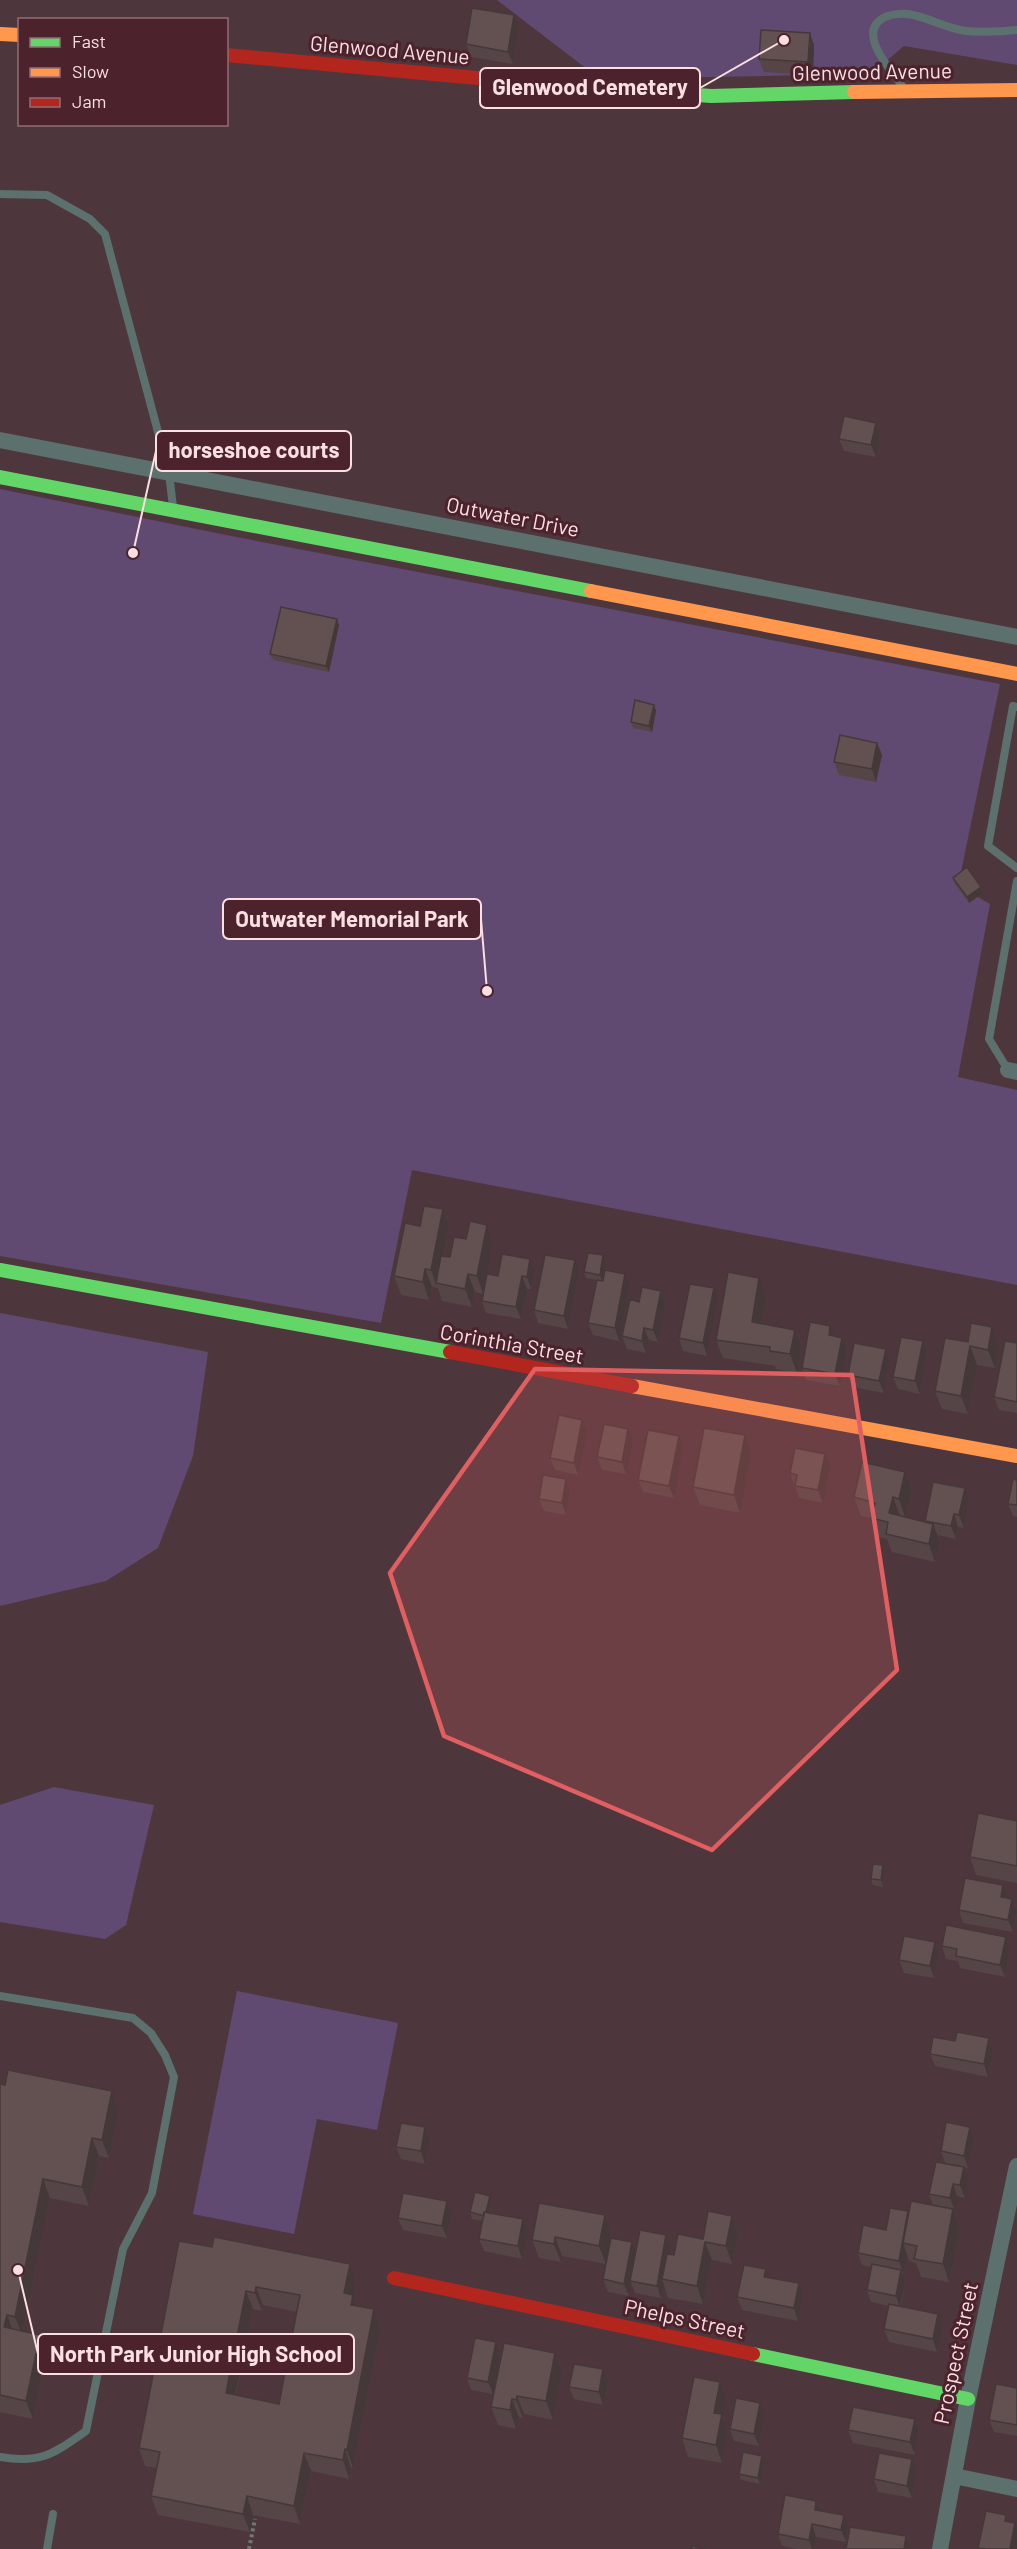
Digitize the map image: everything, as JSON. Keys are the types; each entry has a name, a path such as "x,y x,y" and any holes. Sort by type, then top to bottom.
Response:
{"street":[{"path":"0,34 18,35"},
{"name":"Glenwood Avenue","path":"228,55 590,88 711,96 905,90 1017,90"},
{"name":"Outwater Drive","path":"0,440 1017,637"},
{"path":"0,477 1017,674"},
{"name":"Corinthia Street","path":"0,1270 1017,1456"},
{"name":"Prospect Street","path":"940,2549 968,2399 1015,2191 1017,2166"},
{"name":"Phelps Street","path":"394,2278 968,2399"},
{"path":"954,2476 1017,2489"}],"lane":[{"path":"905,90 875,48 874,27 881,19 889,15 915,15 964,31 1017,30"},
{"path":"0,194 47,195 90,219 105,234 169,473 173,510"},
{"path":"1017,707 1013,706 988,846 1017,868"},
{"path":"1012,1071 989,1039 1017,881"},
{"path":"0,1996 133,2018 150,2033 165,2055 174,2077 152,2193 123,2249 86,2432 48,2457 18,2461 0,2457"},
{"path":"47,2549 53,2514"}],"path":[{"path":"249,2549 255,2519"}],"highlighted area":[{"path":"535,1369 852,1375 897,1670 712,1850 444,1736 390,1573"}],"shaded area":[{"path":"497,0 1017,0 1017,65 904,46 871,74 600,79"},
{"path":"0,489 226,535 1000,684 958,886 990,904 958,1077 1017,1090 1017,1285 412,1170 381,1323 0,1256"},
{"path":"0,1313 208,1352 193,1456 158,1548 106,1581 0,1606"},
{"path":"54,1787 154,1805 126,1925 105,1939 0,1922 0,1805"},
{"path":"237,1991 398,2023 377,2130 317,2119 294,2234 193,2214"}],"building":[{"path":"472,8 514,15 508,52 466,44"},
{"path":"761,30 810,33 808,62 759,59"},
{"path":"844,416 876,423 871,445 839,439"},
{"path":"281,607 337,619 326,666 270,654"},
{"path":"635,700 654,705 649,726 631,722"},
{"path":"840,735 877,743 872,769 834,762"},
{"path":"967,867 981,887 967,897 953,878"},
{"path":"424,1206 443,1209 431,1270 425,1269 423,1282 394,1276 405,1223 420,1226"},
{"path":"470,1221 487,1225 477,1276 468,1274 465,1289 436,1283 441,1256 450,1257 454,1237 466,1239"},
{"path":"588,1253 603,1255 600,1275 584,1272"},
{"path":"502,1254 530,1259 527,1277 522,1276 516,1307 482,1301 487,1274 498,1276"},
{"path":"545,1255 575,1260 564,1316 534,1310"},
{"path":"605,1270 625,1274 615,1328 588,1323 597,1280 603,1281"},
{"path":"728,1272 759,1278 752,1322 795,1330 790,1354 770,1351 770,1347 716,1340"},
{"path":"690,1284 714,1288 703,1343 679,1338"},
{"path":"642,1287 661,1291 653,1330 644,1328 642,1341 622,1336 630,1299 639,1302"},
{"path":"810,1322 830,1326 829,1335 842,1338 835,1374 802,1368"},
{"path":"971,1323 992,1327 988,1350 970,1346 961,1396 935,1391 945,1338 968,1342"},
{"path":"901,1337 923,1341 915,1381 893,1377"},
{"path":"1005,1341 1017,1343 1017,1402 994,1397"},
{"path":"854,1343 886,1349 879,1381 848,1375"},
{"path":"559,1415 582,1420 574,1463 550,1458"},
{"path":"604,1424 628,1429 622,1462 597,1457"},
{"path":"704,1428 745,1435 734,1495 693,1487"},
{"path":"648,1430 679,1436 669,1486 638,1480"},
{"path":"795,1448 825,1454 818,1490 795,1486 797,1475 790,1473"},
{"path":"862,1462 905,1472 899,1499 893,1497 889,1513 933,1524 929,1544 886,1534 888,1522 871,1518 875,1503 854,1497"},
{"path":"543,1475 566,1479 562,1503 539,1499"},
{"path":"1013,1479 1017,1480 1017,1505 1008,1504"},
{"path":"933,1482 965,1488 959,1515 954,1514 951,1526 925,1521"},
{"path":"978,1813 1017,1821 1017,1866 970,1857"},
{"path":"873,1864 883,1865 881,1880 871,1879"},
{"path":"965,1878 1003,1885 1001,1897 1012,1899 1008,1920 959,1910"},
{"path":"946,1925 1006,1937 1000,1965 956,1956 957,1949 942,1946"},
{"path":"904,1936 935,1942 930,1966 899,1960"},
{"path":"957,2032 989,2038 984,2064 930,2054 933,2037 955,2041"},
{"path":"8,2070 112,2091 102,2140 92,2138 82,2187 43,2179 15,2317 7,2315 4,2327 40,2335 26,2401 0,2395 0,2084 5,2085"},
{"path":"946,2122 970,2127 964,2156 941,2151"},
{"path":"401,2123 425,2127 421,2151 396,2147"},
{"path":"936,2162 964,2167 960,2185 953,2184 950,2198 929,2194"},
{"path":"475,2192 490,2196 484,2216 470,2212"},
{"path":"403,2193 447,2201 442,2226 398,2218"},
{"path":"911,2201 953,2209 943,2264 914,2259 917,2246 903,2243"},
{"path":"539,2203 605,2215 599,2246 555,2237 554,2244 532,2240"},
{"path":"890,2208 908,2211 899,2261 858,2253 863,2225 886,2230"},
{"path":"708,2211 732,2216 726,2246 705,2242 697,2286 662,2279 667,2254 674,2255 678,2234 703,2239"},
{"path":"484,2212 523,2219 518,2246 479,2239"},
{"path":"640,2230 666,2235 657,2286 630,2281"},
{"path":"214,2237 350,2264 344,2293 353,2295 351,2305 374,2309 347,2450 345,2449 343,2460 304,2453 294,2506 247,2496 243,2514 151,2496 160,2452 139,2448 179,2241 212,2247","holes":["256,2287 300,2295 279,2404 226,2393 246,2291 255,2293"]},
{"path":"611,2238 632,2242 624,2284 603,2279"},
{"path":"872,2264 901,2270 896,2296 867,2290"},
{"path":"744,2265 766,2269 764,2277 799,2283 794,2308 737,2297"},
{"path":"889,2304 938,2314 933,2339 884,2329"},
{"path":"475,2338 496,2342 488,2382 467,2378"},
{"path":"504,2343 555,2353 546,2401 517,2396 516,2400 512,2399 510,2410 491,2407"},
{"path":"574,2364 603,2369 599,2392 569,2387"},
{"path":"694,2377 720,2382 714,2413 722,2414 716,2445 682,2438"},
{"path":"996,2384 1017,2388 1017,2425 989,2420"},
{"path":"736,2398 760,2403 754,2434 730,2429"},
{"path":"853,2407 915,2419 910,2442 848,2430"},
{"path":"743,2452 762,2456 758,2478 739,2474"},
{"path":"879,2453 912,2459 907,2486 874,2479"},
{"path":"785,2495 816,2501 815,2510 844,2515 841,2530 812,2524 809,2540 778,2534"},
{"path":"986,2511 1006,2515 1005,2521 1015,2523 1010,2549 978,2548"},
{"path":"850,2527 906,2536 904,2549 846,2549"}],"traffic: fast":[{"path":"510,81 711,96 854,92"},
{"path":"0,477 591,591"},
{"path":"0,1270 450,1352"},
{"path":"753,2354 968,2399"}],"traffic: slow":[{"path":"0,34 18,35"},
{"path":"854,92 1017,90"},
{"path":"591,591 1017,674"},
{"path":"632,1386 1017,1456"}],"traffic: jam":[{"path":"228,55 510,81"},
{"path":"450,1352 632,1386"},
{"path":"394,2278 753,2354"}],"place":[{"name":"Glenwood Cemetery","path":"784,40"},
{"name":"horseshoe courts","path":"133,553"},
{"name":"Outwater Memorial Park","path":"487,991"},
{"name":"North Park Junior High School","path":"18,2270"}]}
